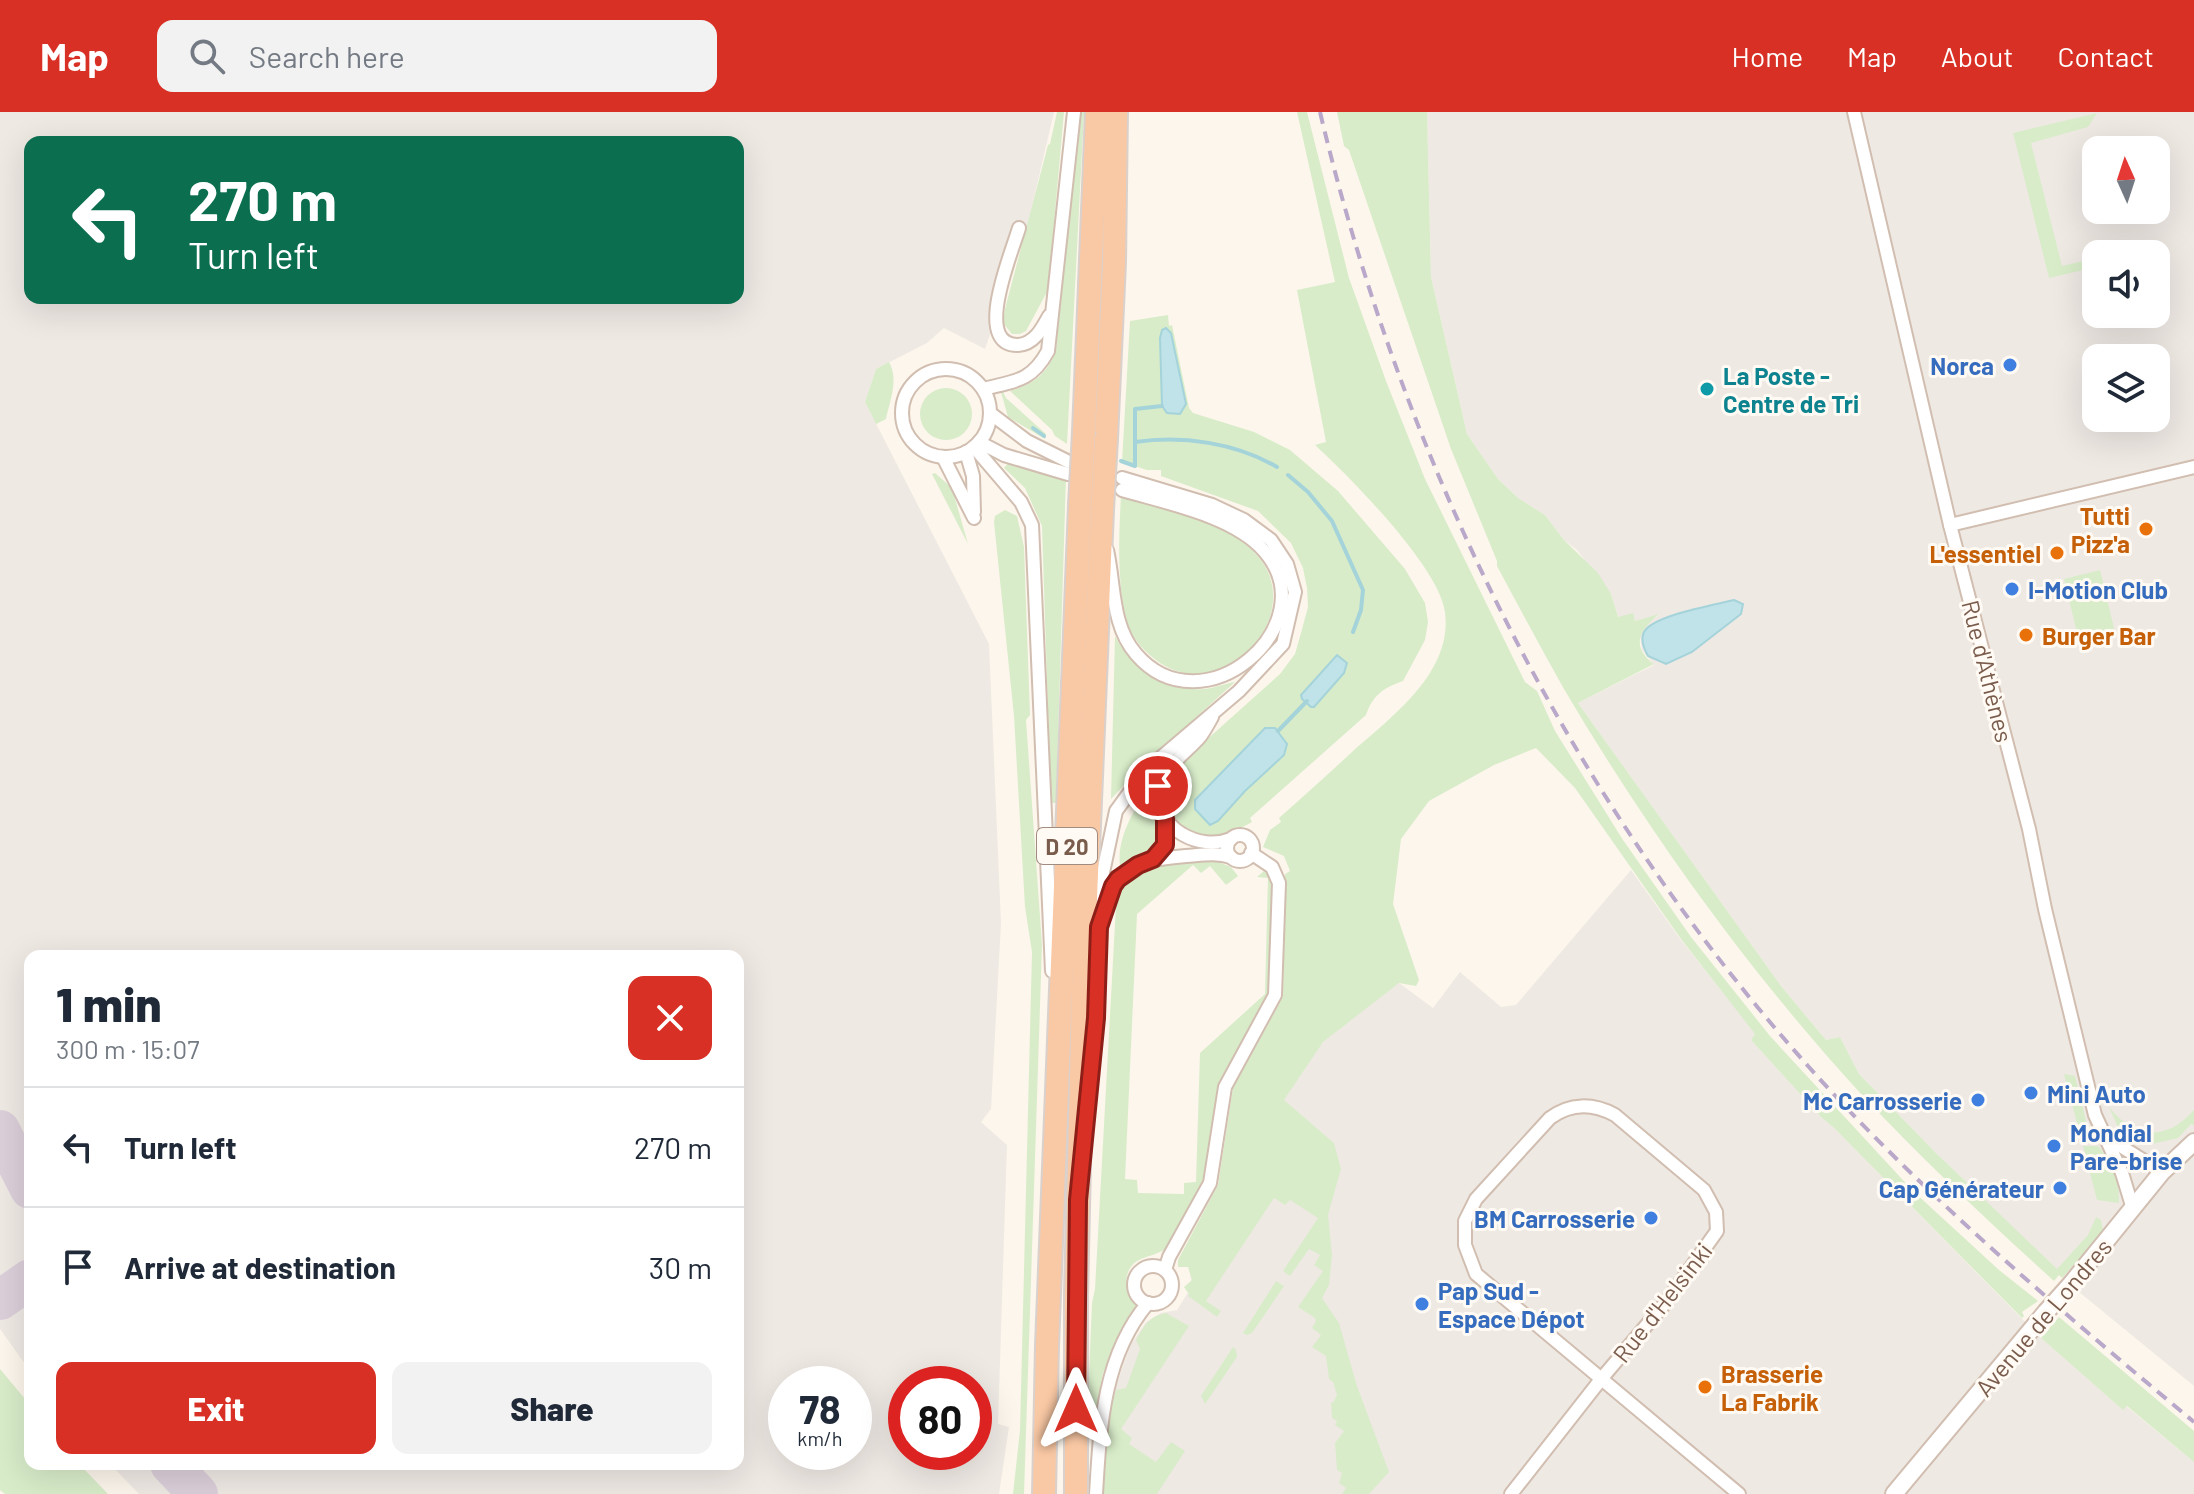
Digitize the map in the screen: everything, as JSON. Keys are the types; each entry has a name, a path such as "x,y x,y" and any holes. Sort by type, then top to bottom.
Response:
{"highway":[{"name":"D 20","path":"1044,1494 1053,1188 1097,112"},
{"name":"D 20","path":"1068,1494 1084,946 1114,263 1116,112"},
{"path":"1076,1295 1076,1494"},
{"path":"1036,1494 1047,1346"}],"street":[{"path":"983,389 1021,380 1039,367 1048,351 1074,112"},
{"name":"Rue d'Athènes","path":"1854,112 1950,525 2029,829 2095,1115 2122,1173 2133,1209"},
{"path":"1019,228 996,304 994,325 1004,342 1020,345 1040,332 1051,314"},
{"path":"943,369 964,373 983,389 990,413 985,433 973,447 943,457 918,448 906,432 902,410 909,389 924,375 943,369"},
{"path":"973,447 1069,468 990,413"},
{"path":"943,457 974,518 973,447"},
{"path":"973,447 1021,502 1032,525 1052,976 1053,1188"},
{"path":"1950,525 2194,467"},
{"path":"1078,1200 1096,1018 1104,859 1116,811 1145,771 1259,671 1283,644 1295,592 1287,564 1271,540 1244,520 1212,505 1122,484 1211,517 1240,532 1264,551 1277,569 1281,594 1278,615 1270,637 1254,656 1236,670 1212,681 1185,682 1158,674 1135,653 1122,630 1114,601 1102,517"},
{"path":"1153,859 1165,845 1165,819 1159,804 1158,786 1172,763 1201,736 1217,709"},
{"path":"1099,927 1113,886 1138,865 1153,859 1210,854 1244,860 1251,853 1252,846 1246,837 1236,836 1215,843 1197,841 1180,833 1165,819"},
{"path":"1231,839 1227,850 1231,857"},
{"path":"1165,1270 1171,1252 1210,1183 1225,1087 1275,995 1279,883 1272,867 1251,853"},
{"name":"Rue d'Helsinki","path":"1511,1494 1602,1378 1667,1301 1717,1231 1716,1212 1704,1190 1615,1115 1601,1108 1582,1106 1558,1112 1550,1118 1476,1199 1465,1221 1465,1245 1476,1274 1602,1378 1739,1494"},
{"path":"2104,1136 2162,1172"},
{"name":"Avenue de Londres","path":"1894,1494 2162,1172 2194,1142"},
{"path":"1148,1267 1165,1270 1171,1280 1170,1293 1161,1302 1148,1303 1137,1295 1135,1278 1148,1267"},
{"path":"1096,1494 1100,1426 1108,1387 1124,1343 1148,1303"}],"shaded area":[{"path":"0,112 1054,112 1026,232 985,349 944,328 927,343 876,369 865,402 989,644 1001,923 991,1109 981,1122 1007,1145 998,1424 1009,1427 999,1494 139,1494 116,1470 744,1470 744,950 24,950 24,1363 0,1329"},
{"path":"1427,112 2194,112 2194,1386 2079,1292 1859,1074 1840,1037 1826,1040 1781,986 1578,703 1654,665 1642,650 1640,636 1646,624 1659,615 1635,621 1618,617 1611,594 1577,550 1564,540 1545,515 1518,498 1498,479 1467,434 1431,277"},
{"path":"1631,870 1681,940 1756,1034 1751,1040 1821,1117 2041,1338 2122,1409 2126,1406 2194,1462 2194,1494 1104,1494 1114,1392 1130,1346 1146,1322 1161,1313 1177,1310 1192,1286 1188,1261 1314,1035 1399,983 1433,1008 1460,972 1501,1007 1516,1005"}],"green space":[{"path":"1057,112 1064,112 1048,290 1026,331 1012,334 1003,323 1005,309"},
{"path":"1079,112 1084,112 1067,444 1010,391 1039,377 1056,350"},
{"path":"1297,112 1307,112 1349,278 1425,479 1525,682 1537,691 1555,731 1623,840 1691,937 1770,1036 1913,1191 1999,1270 2038,1301 2022,1312 2022,1318 1821,1117 1751,1040 1755,1034 1681,939 1575,788 1536,748 1494,765 1429,801 1401,839 1393,904 1419,980 1416,986 1399,983 1323,1042 1284,1100 1334,1143 1341,1169 1328,1215 1332,1255 1329,1285 1322,1298 1339,1323 1357,1386 1389,1472 1369,1494 1342,1494 1346,1488 1339,1483 1342,1473 1337,1470 1335,1443 1344,1431 1335,1425 1337,1421 1332,1418 1331,1402 1337,1395 1329,1379 1326,1356 1312,1347 1321,1335 1312,1328 1315,1318 1298,1307 1323,1271 1314,1265 1320,1255 1309,1249 1290,1276 1283,1271 1318,1218 1290,1200 1285,1205 1274,1198 1206,1301 1221,1311 1217,1317 1188,1296 1184,1287 1192,1280 1188,1267 1178,1267 1178,1260 1218,1185 1233,1088 1283,997 1285,874 1290,871 1284,856 1263,847 1270,830 1281,822 1279,818 1416,692 1439,655 1445,634 1445,612 1427,571 1391,524 1315,445 1326,442 1297,290 1335,282"},
{"path":"1337,112 1427,112 1431,277 1467,434 1498,479 1518,498 1545,515 1564,540 1598,573 1611,594 1618,617 1633,613 1635,621 1659,614 1647,625 1640,638 1642,650 1654,664 1578,703 1781,986 1826,1040 1840,1037 1859,1074 1936,1153 2057,1269 2088,1235 2096,1217 2101,1220 2103,1231 2062,1278 2059,1275 2054,1281 1980,1213 1885,1119 1820,1048 1702,900 1597,743 1497,566 1451,449 1349,150 1344,146"},
{"path":"2097,113 2088,127 2031,143 2062,266 2082,261 2082,270 2049,278 2013,133"},
{"path":"1168,315 1189,408 1193,413 1254,432 1290,450 1338,491 1405,569 1425,603 1428,622 1425,640 1403,681 1380,693 1366,715 1250,818 1252,822 1229,833 1209,836 1189,831 1168,817 1165,797 1168,780 1175,768 1280,674 1295,654 1308,607 1307,588 1303,568 1291,543 1258,511 1161,476 1161,470 1147,470 1122,462 1130,321"},
{"path":"889,362 894,383 886,419 876,424 865,402 876,369"},
{"path":"946,388 964,396 972,414 964,432 946,440 928,432 920,414 928,396"},
{"path":"1003,392 1046,434 1045,439 1008,417"},
{"path":"1009,462 1066,477 1056,803 1051,803 1042,526 1025,488 1004,468"},
{"path":"935,473 952,488 968,544 932,474"},
{"path":"1121,495 1208,522 1240,540 1254,552 1269,576 1273,601 1267,626 1252,647 1232,664 1208,673 1182,672 1156,660 1134,637 1125,613 1120,579"},
{"path":"1005,510 1017,516 1024,547 1030,715 1026,720 1042,945 1024,1494 1013,1494 1020,1430 1032,952 1025,907 1014,716 994,522 995,516"},
{"path":"2100,570 2115,632 2079,641 2064,579"},
{"path":"1115,636 1141,668 1176,687 1204,689 1235,682 1141,767 1111,799"},
{"path":"1152,786 1151,808 1160,844 1121,870 1120,848 1127,825"},
{"path":"1211,859 1231,867 1238,876 1226,885 1210,866 1201,873 1193,865 1137,914 1125,1179 1137,1180 1138,1193 1184,1194 1184,1183 1196,1182 1200,1053 1265,994 1268,878 1257,877 1264,871 1273,880 1269,994 1216,1096 1206,1179 1166,1249 1141,1259 1127,1274 1129,1294 1136,1305 1103,1373 1095,1414 1089,1422 1088,1494 1084,1494 1117,888 1150,867"},
{"path":"2064,1074 2075,1076 2086,1121 2078,1127"},
{"path":"2109,1107 2129,1126 2140,1131 2162,1131 2173,1127 2194,1110 2194,1125 2191,1124 2178,1138 2152,1144 2126,1135 2117,1125"},
{"path":"2083,1146 2098,1146 2108,1159 2118,1186 2119,1203 2097,1200"},
{"path":"1276,1281 1284,1286 1252,1333 1243,1333"},
{"path":"1166,1313 1189,1326 1121,1429 1132,1438 1129,1444 1156,1462 1171,1442 1185,1451 1157,1494 1101,1494 1106,1428 1116,1390 1126,1388 1140,1349 1136,1340 1142,1330 1151,1319"},
{"path":"2059,1317 2194,1431 2194,1462 2127,1406 2123,1410 2041,1338"},
{"path":"1233,1347 1237,1357 1205,1404 1201,1396"},
{"path":"0,1369 24,1398 24,1470 85,1470 108,1494 5,1494 0,1490"}],"water":[{"path":"1166,328 1171,333 1186,404 1180,414 1167,413 1162,406 1160,338 1162,330"},
{"path":"1734,600 1743,604 1741,614 1692,652 1666,664 1648,656 1642,638 1650,626 1671,616"},
{"path":"1337,655 1347,663 1344,673 1311,707 1301,695"},
{"path":"1265,728 1275,728 1287,744 1284,755 1218,821 1210,825 1195,809 1195,800"}],"waterway":[{"path":"1121,461 1135,466 1135,409 1162,406"},
{"path":"1033,428 1044,436"},
{"path":"1135,442 1172,440 1209,443 1244,452 1277,467"},
{"path":"1288,475 1308,492 1332,521 1363,590 1361,610 1353,632"},
{"path":"1278,731 1307,701"}],"taxiway":[{"path":"0,1130 24,1177"},
{"path":"0,1300 24,1283"},
{"path":"176,1470 198,1494"}],"railway":[{"path":"1320,112 1355,242 1398,371 1448,497 1505,619 1570,738 1642,853 1722,962 1808,1066 1853,1114 1946,1207 2194,1422"}],"place":[{"name":"Norca","path":"2010,365"},
{"name":"La Poste - Centre de Tri","path":"1707,389"},
{"name":"Tutti Pizz'a","path":"2146,529"},
{"name":"L'essentiel","path":"2057,553"},
{"name":"I-Motion Club","path":"2012,589"},
{"name":"Burger Bar","path":"2026,635"},
{"name":"Mini Auto","path":"2031,1093"},
{"name":"Mc Carrosserie","path":"1978,1100"},
{"name":"Mondial Pare-brise","path":"2054,1146"},
{"name":"Cap Générateur","path":"2060,1188"},
{"name":"BM Carrosserie","path":"1651,1218"},
{"name":"Pap Sud - Espace Dépot","path":"1422,1304"},
{"name":"Brasserie La Fabrik","path":"1705,1387"}],"route":[{"path":"1076,1409 1078,1200 1096,1018 1099,927 1118,879 1153,859 1165,845 1167,832 1159,804 1158,786"}]}
